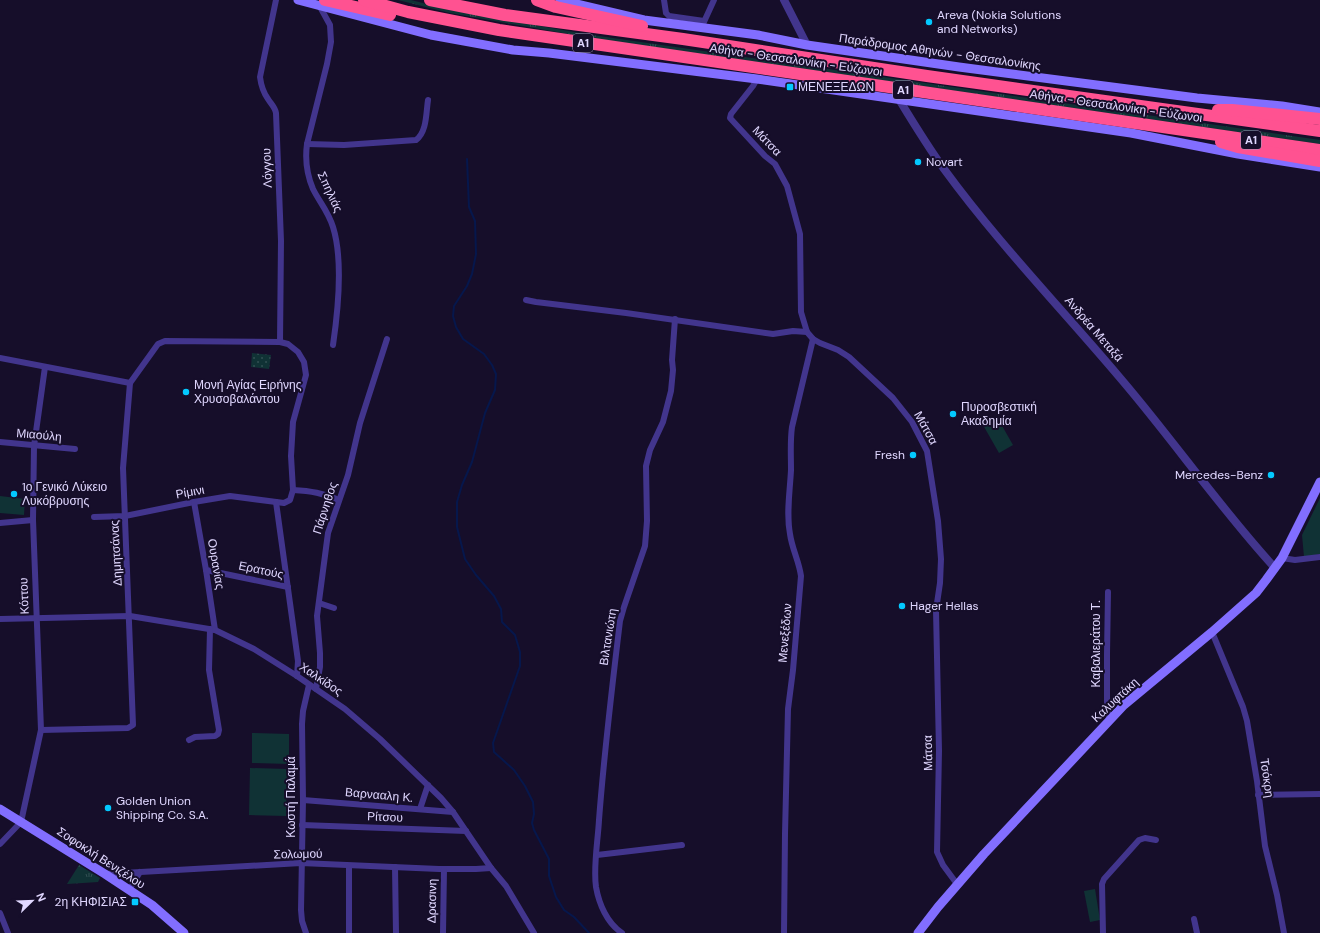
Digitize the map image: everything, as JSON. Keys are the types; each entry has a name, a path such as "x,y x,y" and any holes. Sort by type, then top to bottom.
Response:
{"highway":[{"name":"Αθήνα - Θεσσαλονίκη - Εύζωνοι","path":"364,0 408,12 499,30 667,56 1320,150"},
{"name":"Αθήνα - Θεσσαλονίκη - Εύζωνοι","path":"430,0 505,15 683,39 927,76 1320,131"},
{"path":"537,0 556,7 646,27 683,39"},
{"path":"322,3 448,24 464,23"},
{"path":"1182,111 1232,110 1320,119"},
{"path":"1182,130 1238,147 1320,161"}],"main road":[{"path":"298,0 322,3 431,35 513,50 549,53 756,79 900,101 916,102 1131,133 1238,154 1320,167"},
{"name":"Παράδρομος Αθηνών - Θεσσαλονίκης","path":"560,0 644,20 702,24 807,45 1028,77 1197,98 1282,106 1320,112"},
{"name":"Καλυφτάκη","path":"918,933 957,884 1109,720 1124,705 1212,632 1256,593 1282,558 1320,482"},
{"name":"Σοφοκλή Βενιζέλου","path":"0,809 129,890 160,912 184,933"}],"street":[{"name":"Λόγγου","path":"276,0 260,77 264,92 276,109 282,257 280,342"},
{"path":"664,0 666,13 670,16 702,24 714,0"},
{"path":"784,0 807,45"},
{"name":"Σπηλιάς","path":"322,3 330,25 331,42 328,60 307,144 306,158 309,178 327,211 336,237 338,253 337,320 332,345"},
{"name":"Μάτσα","path":"756,79 753,86 731,114 730,118 765,156 775,164 787,186 800,234 801,312 807,332 813,339 838,350 849,357 893,398 912,422 927,451 938,521 940,559 940,583 936,610 940,751 937,852 943,865 957,884"},
{"path":"307,144 344,145 416,140 424,131 428,100"},
{"name":"Ανδρέα Μεταξά","path":"900,101 926,143 953,180 1010,251 1138,399 1210,491 1275,568"},
{"path":"526,300 675,319 773,334 807,332"},
{"name":"Βιλτανιώτη","path":"622,933 608,919 600,902 596,885 606,746 620,621 645,546 647,521 646,466 650,450 663,422 671,391 675,319"},
{"name":"Πάρνηθος","path":"316,689 320,667 317,626 328,533 348,475 360,423 387,339"},
{"name":"Μενεξέδων","path":"784,933 788,709 801,576 790,537 788,523 791,469 790,438 813,339"},
{"path":"0,358 130,383 158,344 163,341 280,342 288,344 298,352 306,369 305,383 293,422 291,456 293,490 318,492 339,500"},
{"name":"Κόττου","path":"21,822 41,730 33,520 34,446 45,367"},
{"name":"Δημητσάνας","path":"41,730 128,728 133,725 134,722 123,468 130,383"},
{"name":"Μιαούλη","path":"0,442 75,449"},
{"name":"Ρίμινι","path":"94,517 125,516 230,496 284,503 290,500 293,490"},
{"name":"Ουρανίας","path":"189,740 195,737 215,736 218,734 209,670 213,629 206,570 194,502"},
{"path":"276,502 298,661 297,676"},
{"path":"0,522 33,520"},
{"path":"1282,558 1295,560 1320,557"},
{"name":"Ερατούς","path":"206,570 288,587"},
{"name":"Καβαλιεράτου Τ.","path":"1108,592 1107,702 1109,720"},
{"path":"319,603 334,608"},
{"name":"Χαλκίδος","path":"0,619 130,616 213,629 254,649 297,676 345,710 380,739 428,785 453,812 491,868 509,891 534,933"},
{"name":"Τσόκρη","path":"1212,632 1247,721 1254,758 1265,846 1277,895 1284,933"},
{"name":"Κωστή Παλαμά","path":"306,933 302,921 301,910 303,800 302,717 309,685"},
{"path":"420,809 428,785"},
{"path":"1258,795 1320,794"},
{"name":"Βαρνααλη Κ.","path":"303,800 453,812"},
{"path":"0,844 21,822"},
{"name":"Ρίτσου","path":"302,825 466,831"},
{"path":"1102,933 1101,889 1104,879 1139,840 1146,838 1156,840"},
{"path":"597,855 682,846"},
{"name":"Σολωμού","path":"105,874 301,863 444,869 491,868"},
{"path":"349,866 349,933"},
{"path":"395,867 396,933"},
{"name":"Δρασινη","path":"443,933 444,869"},
{"path":"129,890 140,872"},
{"path":"0,913 8,933"},
{"path":"1194,920 1197,933"}],"green space":[{"path":"398,0 411,0 450,10 585,34 1320,140 1320,144 585,37 450,13"},
{"path":"252,353 271,355 269,369 251,367"},
{"path":"997,417 1013,445 999,453 983,425"},
{"path":"0,496 25,499 24,515 0,513"},
{"path":"1320,498 1320,554 1304,557 1302,535"},
{"path":"252,733 289,734 289,764 252,763"},
{"path":"250,768 287,769 286,816 249,815"},
{"path":"79,865 100,878 98,882 67,884"},
{"path":"1095,889 1100,920 1090,922 1084,891"}],"waterway":[{"path":"467,159 469,207 475,221 476,254 472,274 467,286 454,306 453,316 456,327 463,339 484,354 492,365 496,374 495,390 485,413 472,462 462,485 457,502 457,527 465,559 476,575 494,596 501,609 502,622 515,635 520,652 520,666 493,743 494,752 514,770 525,786 533,802 534,814 532,823 549,859 549,876 556,897 564,910 574,917 589,933"}],"place":[{"name":"Areva (Nokia Solutions and Networks)","path":"929,22"},
{"name":"ΜΕΝΕΞΕΔΩΝ","path":"790,87"},
{"name":"Novart","path":"918,162"},
{"name":"Μονή Αγίας Ειρήνης Χρυσοβαλάντου","path":"186,392"},
{"name":"Πυροσβεστική Ακαδημία","path":"953,414"},
{"name":"Fresh","path":"913,455"},
{"name":"Mercedes-Benz","path":"1271,475"},
{"name":"1ο Γενικό Λύκειο Λυκόβρυσης","path":"14,494"},
{"name":"Hager Hellas","path":"902,606"},
{"name":"Golden Union Shipping Co. S.A.","path":"108,808"},
{"name":"2η ΚΗΦΙΣΙΑΣ","path":"135,902"}]}
